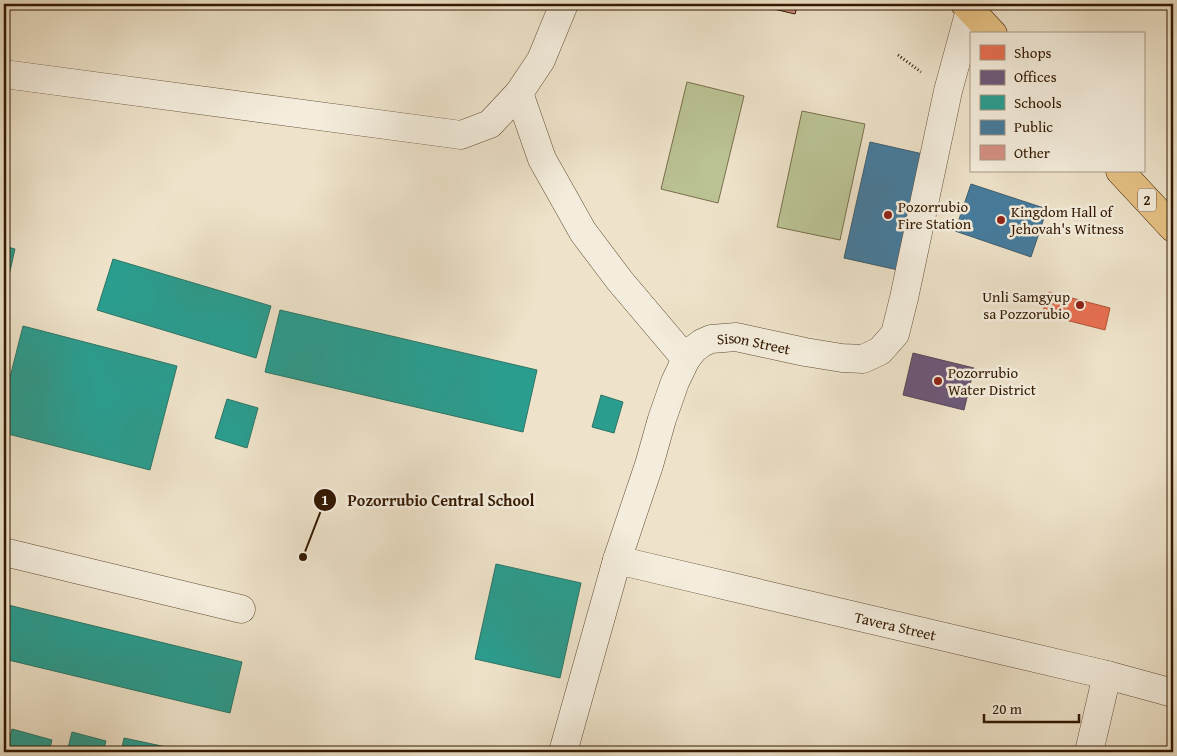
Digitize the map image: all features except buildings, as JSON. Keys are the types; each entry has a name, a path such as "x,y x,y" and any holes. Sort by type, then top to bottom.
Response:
{"highway":[{"path":"970,6 991,32"},
{"name":"2","path":"1121,172 1173,228"}],"street":[{"path":"4,74 461,135 490,124 519,94 541,60 564,4"},
{"name":"Sison Street","path":"563,752 617,560 675,382 686,359 702,343 711,339 736,336 805,352 863,360 880,351 895,334 948,91 970,6"},
{"path":"519,94 542,159 583,232 620,282 686,359"},
{"path":"4,552 241,609"},
{"name":"Tavera Street","path":"617,560 1107,675 1173,693"},
{"path":"1089,752 1107,675"}],"green space":[{"path":"687,82 744,96 718,203 661,189"},
{"path":"802,111 865,124 840,240 777,227"}],"place":[{"name":"Pozorrubio Fire Station","path":"888,215"},
{"name":"Kingdom Hall of Jehovah's Witness","path":"1001,220"},
{"name":"Unli Samgyup sa Pozzorubio","path":"1080,305"},
{"name":"Pozorrubio Water District","path":"938,381"},
{"name":"Pozorrubio Central School","path":"303,557"}]}
